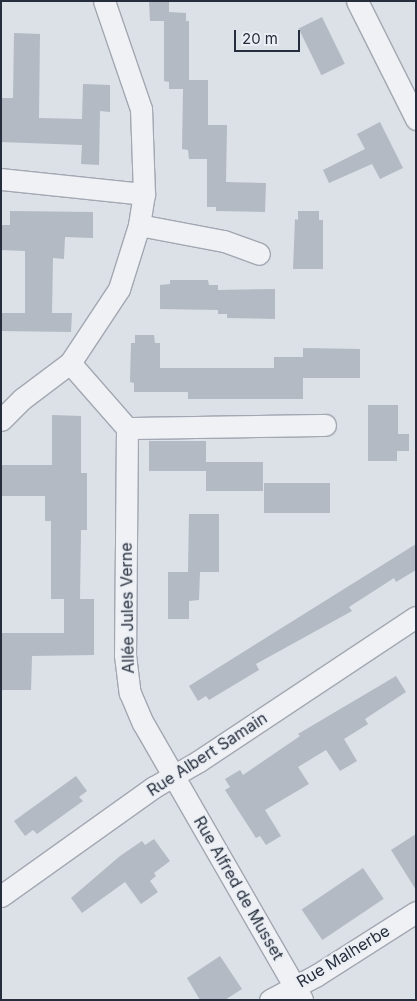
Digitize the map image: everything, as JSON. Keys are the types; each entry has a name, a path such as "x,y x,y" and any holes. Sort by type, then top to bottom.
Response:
{"street":[{"path":"1,420 22,399 70,363 119,289 139,226 144,194 141,109 104,1"},
{"path":"356,1 416,119"},
{"path":"1,179 144,194"},
{"path":"139,226 224,241 259,254"},
{"path":"70,363 127,428 325,425"},
{"name":"Allée Jules Verne","path":"127,428 125,656 130,693 174,777"},
{"name":"Rue Albert Samain","path":"1,896 154,787 174,777 416,617"},
{"name":"Rue Alfred de Musset","path":"174,777 298,993"},
{"name":"Rue Malherbe","path":"270,1000 298,993 317,975 416,912"}],"building":[{"path":"149,1 169,1 169,12 186,13 186,21 189,21 189,80 208,80 208,125 227,125 226,182 266,183 265,212 216,211 216,207 207,207 207,159 189,159 188,150 182,149 183,89 169,89 169,82 164,81 164,21 150,21"},
{"path":"322,17 345,64 321,75 299,28"},
{"path":"14,33 40,34 39,118 82,119 83,84 110,85 110,112 100,111 99,165 81,164 82,145 1,142 1,98 13,98"},
{"path":"380,122 403,168 380,179 372,164 329,183 323,170 365,149 357,134"},
{"path":"10,211 93,212 93,238 65,237 64,259 53,258 52,313 72,313 71,332 1,331 1,313 25,313 25,251 1,250 1,225 10,225"},
{"path":"298,211 319,211 319,220 323,220 323,269 293,269 295,219 298,220"},
{"path":"170,280 208,280 209,285 218,285 218,290 275,289 275,319 227,318 227,314 218,314 218,310 160,309 160,285 170,284"},
{"path":"135,335 154,335 155,343 160,343 160,368 274,368 274,357 303,357 303,348 360,349 360,378 303,378 303,399 188,399 188,392 134,392 134,383 130,382 131,343 135,343"},
{"path":"368,405 398,405 398,434 409,434 409,451 397,451 397,461 368,461"},
{"path":"52,415 81,416 81,473 87,473 87,530 81,530 80,599 94,599 94,655 32,656 31,690 1,690 1,633 64,633 64,599 51,599 51,521 45,521 45,496 1,496 1,465 52,465"},
{"path":"149,441 206,441 206,471 149,471"},
{"path":"206,462 263,462 263,491 206,491"},
{"path":"264,483 330,483 330,513 264,513"},
{"path":"189,514 219,514 219,572 200,572 199,600 189,601 189,619 168,619 168,572 188,572"},
{"path":"416,544 416,570 396,582 394,578 349,607 352,611 256,664 259,670 209,700 206,696 198,701 189,686"},
{"path":"396,676 406,692 365,719 368,724 344,739 357,761 340,771 326,750 298,767 309,784 265,810 281,836 266,845 260,836 256,838 225,790 230,787 225,779 240,770 243,775 300,736 298,734"},
{"path":"76,776 87,791 79,797 83,801 37,834 33,830 25,836 14,821"},
{"path":"416,834 416,890 391,850"},
{"path":"154,839 170,861 154,873 156,876 150,881 158,892 141,904 125,882 82,913 71,898 120,856 142,841 145,845"},
{"path":"363,868 384,899 322,940 302,909"},
{"path":"220,956 242,989 225,1000 200,1000 187,978"}]}
